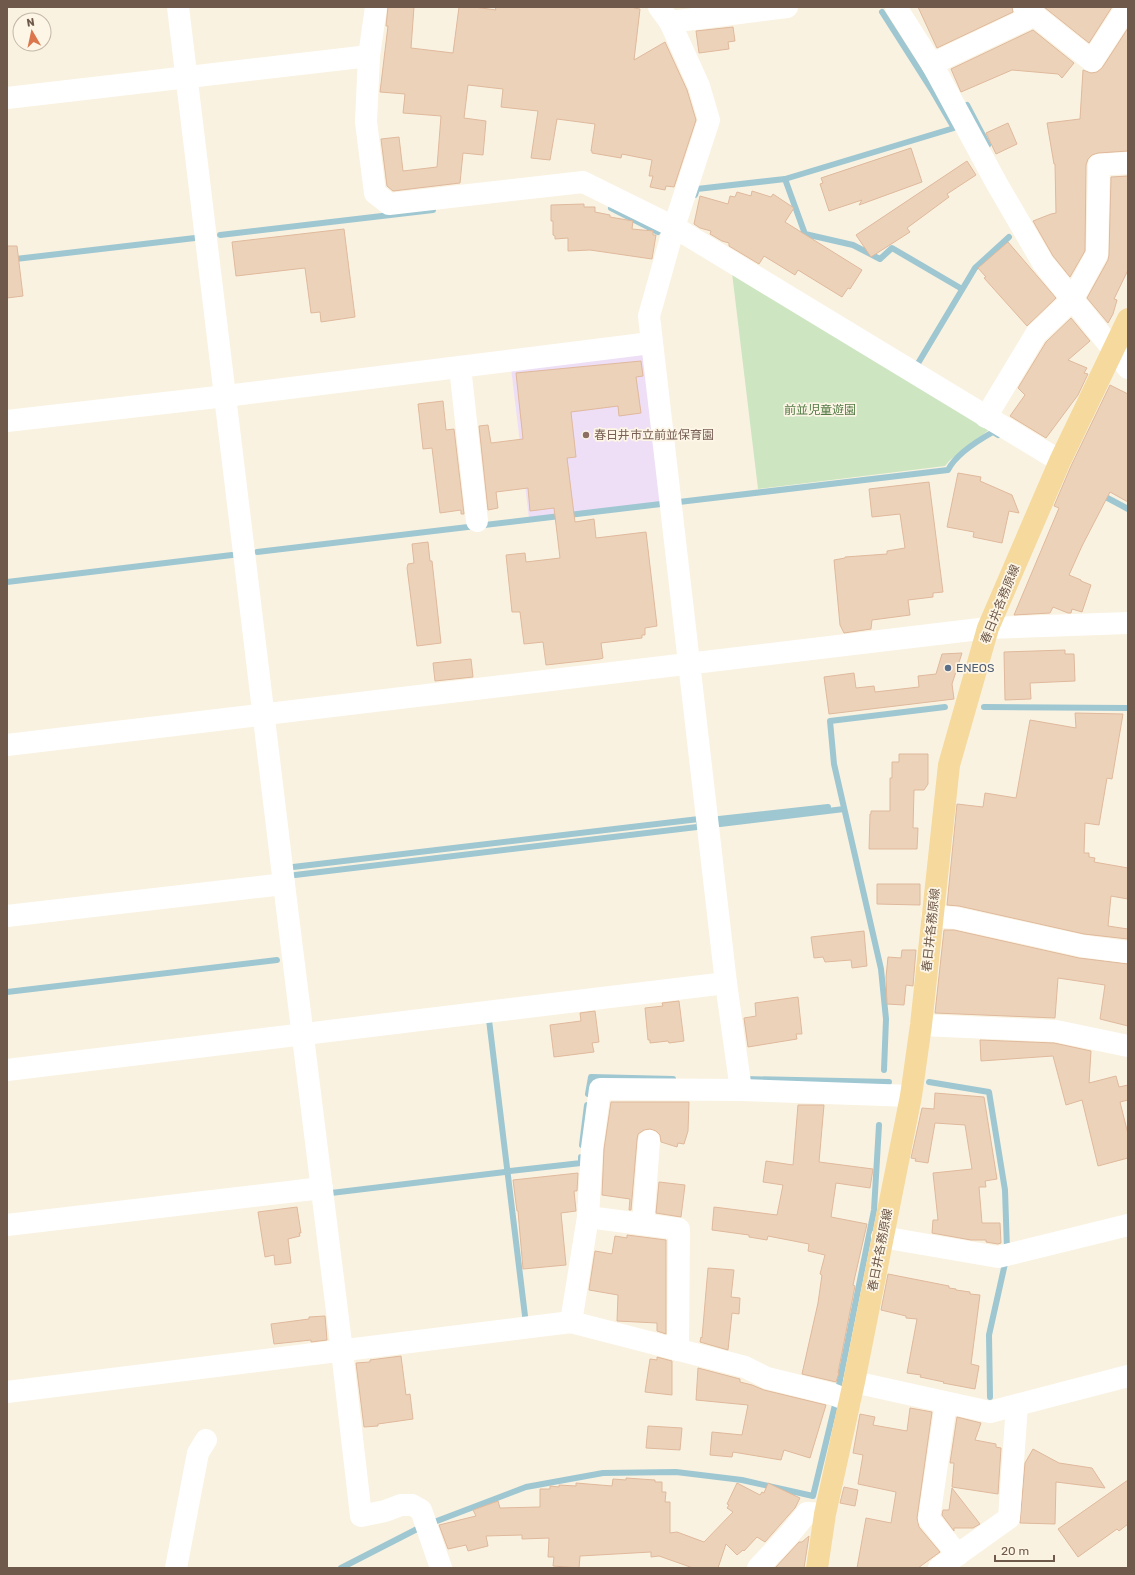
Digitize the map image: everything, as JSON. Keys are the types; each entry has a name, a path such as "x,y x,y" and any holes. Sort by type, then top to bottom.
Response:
{"main road":[{"name":"春日井各務原線","path":"817,1568 826,1514 911,1096 921,1025 948,765 988,628 1060,461 1128,319"}],"street":[{"path":"178,7 361,1516 385,1511 401,1505 412,1505 421,1510 441,1568"},
{"path":"376,7 369,56 366,122 375,193 389,204 583,182 674,227 986,418 1060,461"},
{"path":"741,1090 726,983 651,344 649,316 674,227 709,120 699,86 665,14 787,7"},
{"path":"896,7 932,64 997,184 1043,263 1128,368"},
{"path":"932,64 1029,11 1092,62 1127,7"},
{"path":"7,98 369,56"},
{"path":"986,418 1036,334 1072,300 1097,254 1099,165 1128,163"},
{"path":"7,421 651,344"},
{"path":"460,367 477,521"},
{"path":"7,745 988,628 1128,623"},
{"path":"7,916 284,884"},
{"path":"932,916 956,918 1057,939 1082,946 1128,952"},
{"path":"7,1070 726,983"},
{"path":"921,1025 1056,1031 1128,1046"},
{"path":"571,1322 588,1217 592,1148 600,1089 741,1090 911,1096"},
{"path":"643,1224 649,1141"},
{"path":"7,1226 322,1188"},
{"path":"588,1217 679,1229 678,1350"},
{"path":"882,1237 998,1257 1128,1225"},
{"path":"7,1392 571,1322 745,1367 767,1378 832,1394 852,1392 946,1403 990,1412 1128,1376"},
{"path":"946,1403 929,1519 958,1555"},
{"path":"939,1568 1009,1518 1017,1405"},
{"path":"176,1568 198,1453 206,1440"},
{"path":"758,1568 807,1513 826,1514"}],"shaded area":[{"name":"春日井市立前並保育園","path":"636,352 644,356 662,502 529,518 511,368"}],"green space":[{"name":"前並児童遊園","path":"732,273 990,429 950,460 945,466 758,489"}],"building":[{"path":"388,7 414,7 411,48 453,53 459,7 474,7 496,10 495,7 634,7 640,9 634,60 665,42 687,90 696,120 674,187 666,186 665,190 650,187 653,176 649,176 652,160 622,154 621,158 592,153 591,151 595,124 557,119 550,160 531,158 538,111 501,107 503,89 468,85 464,118 486,121 483,155 463,153 460,183 393,191 387,186 381,139 399,137 403,171 437,167 441,116 403,113 405,94 380,92 388,26 386,26"},
{"path":"918,7 1012,7 1013,12 937,48"},
{"path":"1044,7 1112,7 1089,43"},
{"path":"733,27 735,41 728,42 729,49 699,53 696,31"},
{"path":"1128,28 1128,151 1098,153 1092,155 1088,159 1086,165 1085,251 1070,277 1053,256 1033,221 1056,213 1055,164 1047,123 1080,119 1083,70 1091,73 1097,72 1102,68"},
{"path":"1033,30 1074,63 1062,78 1058,74 1012,70 961,92 951,69"},
{"path":"1008,123 1017,144 996,154 986,133"},
{"path":"911,148 922,182 859,205 862,200 829,211 820,184 823,183 821,178"},
{"path":"967,161 976,175 947,194 949,197 907,228 910,232 871,257 856,235"},
{"path":"1128,176 1128,270 1114,299 1117,300 1113,314 1108,323 1087,298 1108,260 1109,255 1111,177"},
{"path":"752,191 771,197 773,194 794,208 785,222 862,270 850,289 848,288 842,297 798,270 795,275 764,256 759,264 729,246 729,243 710,234 711,231 700,228 694,224 700,196 728,204 730,196 735,197 737,192 751,196"},
{"path":"584,204 584,207 595,207 595,212 610,215 610,217 633,221 632,229 653,231 653,235 656,235 652,259 590,250 568,251 568,238 555,239 555,236 553,235 551,205"},
{"path":"344,229 355,317 321,322 320,312 311,313 305,268 236,276 232,242"},
{"path":"1008,242 1056,298 1027,326 984,278 986,277 978,268"},
{"path":"7,246 17,246 23,296 7,298"},
{"path":"1071,318 1090,341 1068,360 1087,368 1084,373 1088,374 1078,395 1046,438 1010,416 1025,395 1018,388 1046,342"},
{"path":"641,361 643,376 636,377 641,413 619,416 618,406 571,412 576,457 567,458 575,522 594,519 596,538 646,532 657,626 645,628 645,635 642,635 642,638 601,643 603,658 546,665 543,642 524,644 520,612 512,612 506,555 525,553 526,562 560,558 554,508 530,511 528,488 496,492 498,508 488,510 479,426 488,425 491,443 523,439 516,373"},
{"path":"1110,385 1128,394 1128,502 1110,492 1069,575 1091,585 1082,612 1072,609 1071,613 1068,613 1053,607 1050,613 1014,615 1059,508 1054,506 1071,466"},
{"path":"443,401 446,430 454,429 464,514 461,514 461,510 440,513 432,448 423,449 418,404"},
{"path":"958,473 981,477 980,481 1012,495 1019,513 1009,511 1002,543 973,537 974,532 947,527"},
{"path":"929,482 943,592 933,593 933,597 908,600 910,615 872,620 871,629 844,633 840,625 834,560 845,557 887,554 887,551 905,548 900,514 872,517 869,489"},
{"path":"428,542 430,561 432,561 441,643 417,646 407,568 408,564 414,563 412,544"},
{"path":"1065,650 1065,654 1074,654 1075,681 1030,683 1031,699 1005,700 1004,652"},
{"path":"962,653 952,684 954,699 829,714 824,677 854,673 856,688 874,686 875,692 919,687 918,676 936,674 942,654"},
{"path":"471,659 473,677 435,681 433,663"},
{"path":"1075,713 1123,714 1112,779 1107,778 1099,825 1085,823 1084,853 1089,853 1089,857 1095,858 1094,862 1128,868 1128,899 1111,896 1108,926 1128,929 1128,939 1084,934 959,906 947,905 957,804 983,807 985,793 1016,798 1030,720 1076,728"},
{"path":"899,754 928,754 928,784 924,790 914,790 913,828 918,828 917,849 869,849 870,814 871,811 890,811 890,778 892,778 892,762 899,762"},
{"path":"877,884 920,884 920,905 877,904"},
{"path":"944,930 954,930 1079,958 1128,964 1128,1026 1100,1019 1105,985 1058,978 1055,1018 935,1013"},
{"path":"864,931 867,966 852,968 851,960 825,962 823,957 814,958 811,937"},
{"path":"902,950 916,950 913,986 906,985 904,1005 887,1004 886,977 888,957 901,958"},
{"path":"798,997 802,1034 796,1034 797,1039 748,1047 744,1018 756,1016 755,1003"},
{"path":"679,1001 684,1041 650,1043 650,1040 648,1040 645,1008 663,1006 662,1003"},
{"path":"595,1011 599,1042 592,1043 594,1052 554,1057 550,1025 581,1021 580,1013"},
{"path":"980,1040 1054,1043 1091,1051 1089,1083 1116,1076 1119,1087 1128,1085 1128,1100 1120,1102 1128,1134 1128,1158 1098,1166 1082,1100 1066,1105 1053,1056 981,1061"},
{"path":"935,1093 984,1097 997,1179 985,1181 986,1187 979,1187 982,1223 1000,1223 1001,1243 998,1244 986,1242 986,1240 971,1240 932,1233 933,1220 938,1220 933,1173 972,1169 965,1125 935,1123 928,1163 915,1161 916,1159 911,1158 922,1108 934,1109"},
{"path":"611,1102 689,1102 688,1131 684,1144 678,1143 677,1147 661,1142 660,1135 656,1131 650,1129 644,1130 638,1134 631,1210 629,1210 630,1199 602,1195 604,1149"},
{"path":"798,1105 824,1105 819,1162 873,1169 870,1188 836,1183 831,1217 867,1224 853,1285 855,1286 836,1382 802,1374 818,1303 822,1275 820,1274 825,1255 808,1251 809,1244 768,1236 767,1240 749,1237 749,1235 712,1230 714,1207 777,1215 783,1185 763,1182 766,1161 793,1165"},
{"path":"578,1173 577,1191 574,1191 576,1211 561,1213 566,1265 523,1269 518,1211 513,1180"},
{"path":"659,1182 685,1185 681,1217 656,1213"},
{"path":"297,1207 301,1233 299,1233 300,1236 288,1239 291,1263 275,1265 274,1255 265,1257 258,1212"},
{"path":"627,1235 666,1240 666,1334 657,1331 657,1323 617,1321 618,1295 589,1290 595,1251 612,1254 615,1236 627,1238"},
{"path":"708,1268 734,1270 731,1297 740,1298 739,1314 732,1313 728,1350 700,1342 701,1337 702,1338"},
{"path":"888,1274 949,1286 949,1288 970,1292 970,1294 980,1295 971,1364 979,1366 975,1389 943,1383 944,1382 920,1377 921,1375 907,1373 917,1319 906,1318 906,1316 881,1310"},
{"path":"325,1316 327,1340 311,1342 311,1340 274,1344 271,1324 309,1319 309,1317"},
{"path":"401,1356 406,1395 410,1394 413,1419 378,1424 378,1426 364,1427 356,1363"},
{"path":"657,1357 672,1361 672,1395 645,1392 650,1359 657,1360"},
{"path":"698,1368 740,1379 740,1382 764,1390 826,1405 810,1458 784,1450 781,1460 733,1452 732,1457 710,1455 712,1432 742,1435 748,1405 696,1400"},
{"path":"910,1408 932,1412 917,1518 919,1527 940,1552 918,1568 857,1568 866,1518 891,1523 896,1492 858,1484 863,1455 853,1453 860,1414 875,1417 873,1425 907,1431"},
{"path":"957,1417 981,1423 975,1440 996,1444 996,1447 1001,1448 998,1494 952,1487 954,1463 950,1463"},
{"path":"648,1426 682,1428 680,1450 646,1448"},
{"path":"1033,1449 1059,1463 1092,1468 1105,1488 1056,1482 1055,1524 1020,1523 1025,1463"},
{"path":"626,1478 655,1480 655,1482 662,1482 662,1492 666,1492 665,1502 670,1502 670,1533 677,1532 704,1542 733,1512 727,1508 729,1505 727,1504 737,1483 760,1495 762,1492 764,1493 768,1483 800,1498 795,1508 765,1542 757,1537 744,1551 743,1550 737,1555 726,1544 718,1568 693,1568 659,1556 651,1557 651,1552 580,1556 579,1568 553,1566 554,1557 548,1557 549,1538 522,1539 522,1535 486,1536 488,1546 468,1551 466,1545 448,1549 439,1525 476,1516 473,1510 498,1501 500,1508 540,1507 540,1489 550,1489 550,1486 576,1486 576,1483 612,1486 613,1479 626,1480"},
{"path":"1128,1480 1128,1524 1119,1531 1117,1529 1078,1557 1058,1529"},
{"path":"844,1487 858,1490 855,1506 840,1503"},
{"path":"952,1488 980,1524 973,1528 954,1528 954,1531 942,1515 943,1510 949,1510"},
{"path":"809,1536 804,1568 775,1568 799,1542 802,1542"}],"waterway":[{"path":"695,195 697,189 785,179 954,128 882,12"},
{"path":"967,105 988,145"},
{"path":"785,179 805,234 853,245 880,259 892,248 962,289"},
{"path":"611,208 658,232"},
{"path":"220,235 433,210"},
{"path":"921,368 917,365 975,268 1009,237"},
{"path":"7,260 195,238"},
{"path":"679,502 948,470 956,459 974,444 993,432 998,435"},
{"path":"1100,494 1128,509"},
{"path":"257,552 661,504"},
{"path":"7,582 232,555"},
{"path":"884,1070 886,1019 881,969 834,764 830,721 945,707"},
{"path":"984,707 1128,708"},
{"path":"719,819 828,807"},
{"path":"720,824 844,809"},
{"path":"293,867 699,819 699,823"},
{"path":"295,875 697,827"},
{"path":"7,992 277,960"},
{"path":"489,1020 526,1324"},
{"path":"588,1094 591,1077 673,1079"},
{"path":"744,1079 889,1082"},
{"path":"929,1082 989,1092 1005,1190 1007,1250"},
{"path":"582,1145 587,1105"},
{"path":"341,1568 421,1527 526,1487 603,1473 676,1472 742,1480 813,1496 835,1405 874,1210 879,1125"},
{"path":"510,1171 581,1163 581,1157"},
{"path":"331,1193 505,1172"},
{"path":"990,1397 989,1335 1006,1259"}],"place":[{"name":"春日井市立前並保育園","path":"586,435"},
{"name":"ENEOS","path":"948,668"}]}
